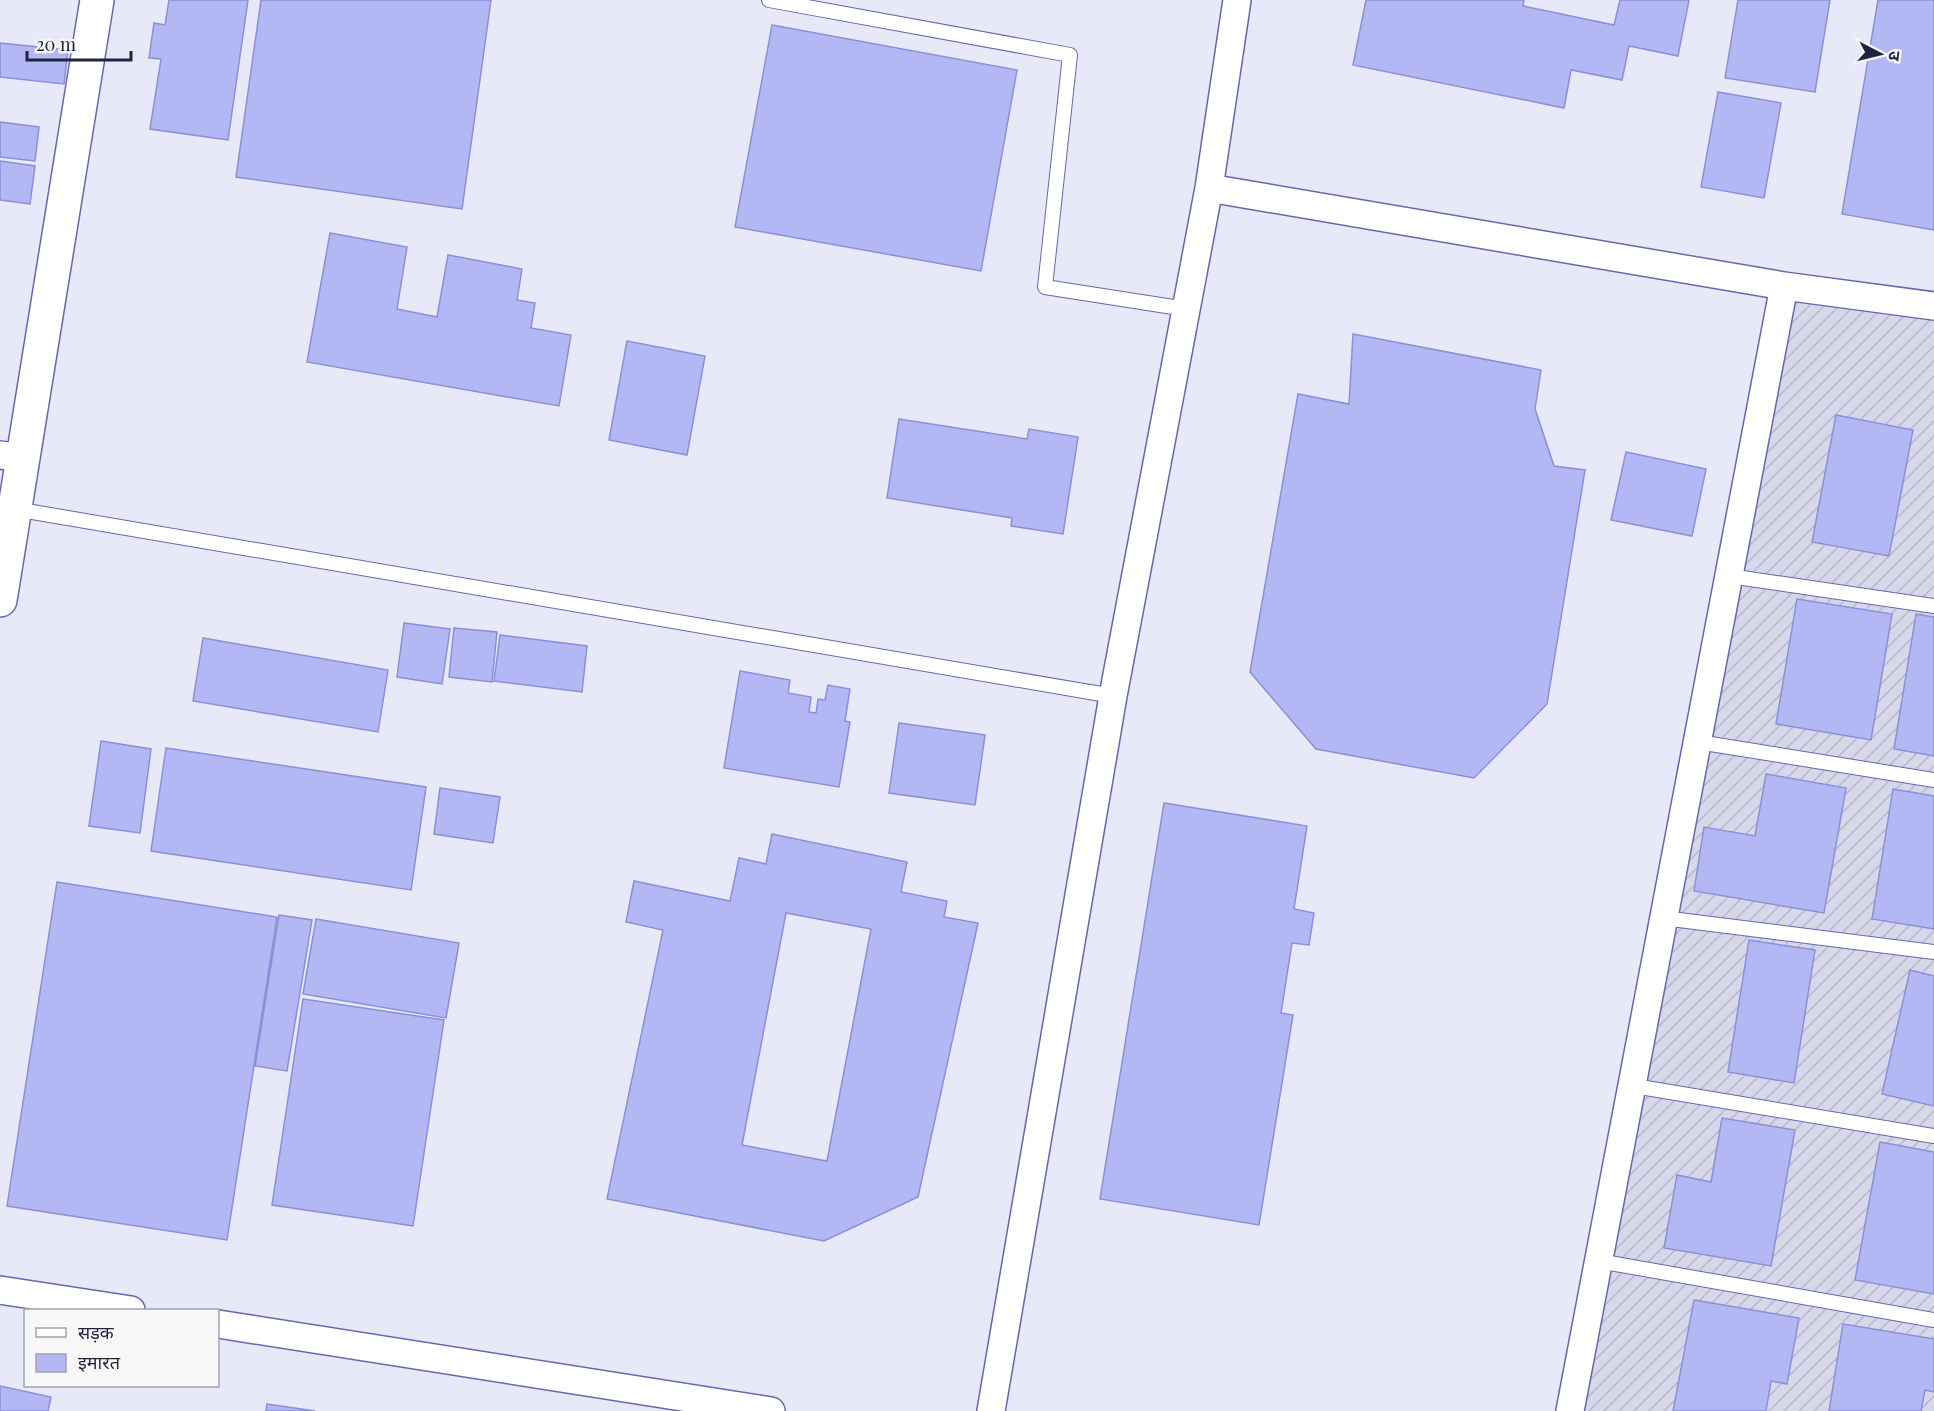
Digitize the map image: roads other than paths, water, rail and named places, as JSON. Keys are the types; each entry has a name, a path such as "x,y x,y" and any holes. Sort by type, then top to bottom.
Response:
{"street":[{"path":"0,600 14,508 11,457 97,0"},
{"path":"991,1411 1113,696 1209,188 1237,0"},
{"path":"1209,188 1784,286 1934,306"},
{"path":"1570,1411 1634,1086 1663,918 1784,286"},
{"path":"0,1290 119,1309"},
{"path":"219,1324 771,1411"}],"lane":[{"path":"769,0 1070,55 1045,287 1186,309"},
{"path":"14,508 1113,696"},
{"path":"1729,576 1934,606"},
{"path":"1698,742 1934,780"},
{"path":"1663,918 1934,952"},
{"path":"1634,1086 1934,1136"},
{"path":"1598,1261 1934,1320"}]}
